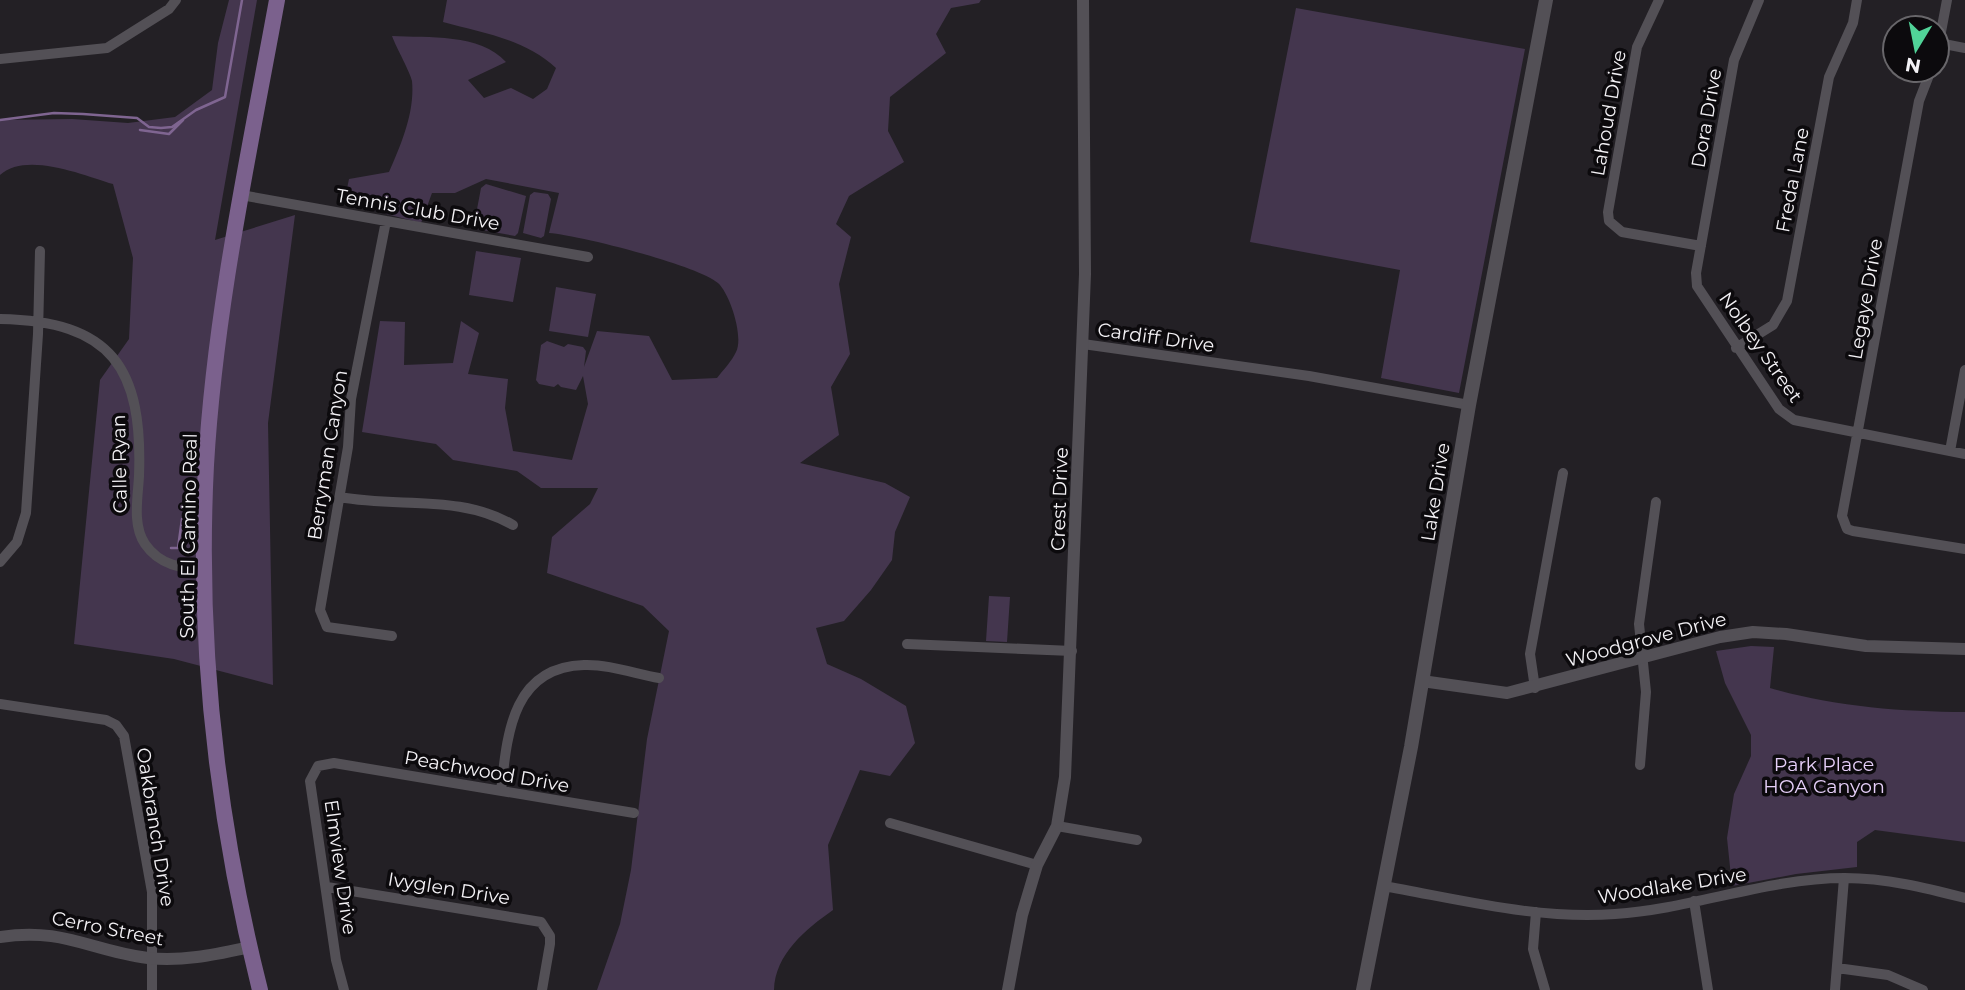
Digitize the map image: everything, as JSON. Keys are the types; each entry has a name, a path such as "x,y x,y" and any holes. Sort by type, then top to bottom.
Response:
{"main road":[{"name":"South El Camino Real","path":"260,990 225,825 213,728 206,570 206,466 215,373 242,195 277,0"},
{"name":"Lake Drive","path":"1363,990 1422,681 1469,405 1546,0"}],"street":[{"path":"0,59 107,48 169,9 176,0"},
{"name":"Crest Drive","path":"1008,990 1022,915 1037,865 1057,826 1065,777 1080,444 1079,384 1083,344 1083,0"},
{"name":"Lahoud Drive","path":"1659,0 1637,47 1608,212 1609,221 1622,232 1701,246"},
{"name":"Dora Drive","path":"1701,246 1734,60 1759,0"},
{"name":"Freda Lane","path":"1736,348 1773,325 1787,301 1829,77 1853,23 1857,0"},
{"name":"Legaye Drive","path":"1926,84 1919,101 1842,516 1847,529 1853,531 1965,550"},
{"name":"Tennis Club Drive","path":"242,195 588,257"},
{"name":"Berryman Canyon","path":"386,221 351,399 348,447 320,610 321,619 332,629 393,636"},
{"name":"Nolbey Street","path":"1701,246 1697,286 1779,409 1794,421 1965,454"},
{"path":"0,562 17,542 26,513 39,321 40,251"},
{"name":"Calle Ryan","path":"0,319 39,321 80,332 106,350 122,372 135,402 141,434 137,515 141,536 152,552 173,567 206,570"},
{"name":"Cardiff Drive","path":"1083,344 1226,363 1469,405"},
{"path":"1950,451 1965,370"},
{"path":"1535,688 1530,654 1563,473"},
{"path":"340,497 376,504 440,502 498,516 513,525"},
{"path":"1640,765 1646,692 1639,624 1656,502"},
{"name":"Woodgrove Drive","path":"1422,681 1507,693 1535,688 1720,637 1753,632 1866,646 1965,649"},
{"path":"907,644 1072,651"},
{"path":"501,791 508,729 516,707 539,681 559,670 584,664 659,678"},
{"name":"Oakbranch Drive","path":"0,704 106,720 116,725 124,736 152,892 152,990"},
{"name":"Peachwood Drive","path":"334,763 634,813"},
{"name":"Elmview Drive","path":"334,763 318,766 310,781 344,990"},
{"path":"890,823 1037,865"},
{"path":"1057,826 1137,840"},
{"path":"1835,990 1844,878"},
{"name":"Woodlake Drive","path":"1383,886 1536,912 1614,915 1796,882 1844,878 1918,886 1965,898"},
{"name":"Ivyglen Drive","path":"327,887 541,922 550,936 542,990"},
{"path":"1694,901 1708,990"},
{"path":"1536,912 1533,949 1545,990"},
{"name":"Cerro Street","path":"0,937 49,934 151,958 192,958 250,947"},
{"path":"1837,968 1868,970 1923,990"}],"green space":[{"path":"229,0 257,0 215,240 295,215 268,423 273,685 174,659 74,644 100,380 129,339 133,258 113,184 71,171 39,165 11,168 0,175 0,120 72,119 128,123 175,117 212,90 218,43"},
{"path":"447,0 981,0 979,3 951,8 936,34 946,53 890,97 888,131 904,162 849,196 836,224 851,237 839,284 850,354 831,387 839,435 800,463 885,483 910,497 895,532 892,560 871,590 844,621 816,628 827,664 861,679 906,706 915,743 890,776 860,770 828,845 833,910 803,934 786,954 776,977 774,990 597,990 620,924 631,870 647,739 669,631 643,606 547,573 552,537 590,504 598,488 541,488 517,471 453,460 436,444 362,432 380,321 405,322 404,365 453,363 461,321 479,333 468,374 508,379 505,408 513,451 572,460 588,404 583,376 576,390 558,384 554,387 539,384 536,380 541,345 547,341 564,347 568,344 583,347 586,351 584,367 597,331 649,336 672,380 717,378 732,359 738,345 734,316 727,296 718,283 687,268 636,252 549,233 559,193 486,179 455,193 432,193 421,223 344,203 349,179 389,172 406,128 412,81 392,36 453,39 482,46 495,53 506,62 468,80 484,98 511,88 533,99 547,89 556,68 531,50 517,44 443,22"},
{"path":"1296,8 1525,49 1459,393 1381,378 1400,270 1250,242"},
{"path":"486,184 526,196 515,236 477,229 474,225 481,188"},
{"path":"534,192 548,194 551,199 544,236 541,238 523,233 530,195"},
{"path":"476,251 521,258 513,302 469,295"},
{"path":"556,287 596,294 588,337 549,331"},
{"path":"989,596 1010,597 1007,642 986,641"},
{"name":"Park Place HOA Canyon","path":"1751,646 1774,647 1770,688 1866,707 1965,712 1965,842 1875,830 1857,842 1857,867 1796,874 1732,886 1727,838 1734,794 1751,756 1751,735 1725,683 1716,651"}],"waterway":[{"path":"0,120 54,113 83,114 137,118 149,127 172,127 196,110 225,97 242,0"},
{"path":"140,130 169,134 183,120"},
{"path":"171,548 178,548 182,519"}]}
